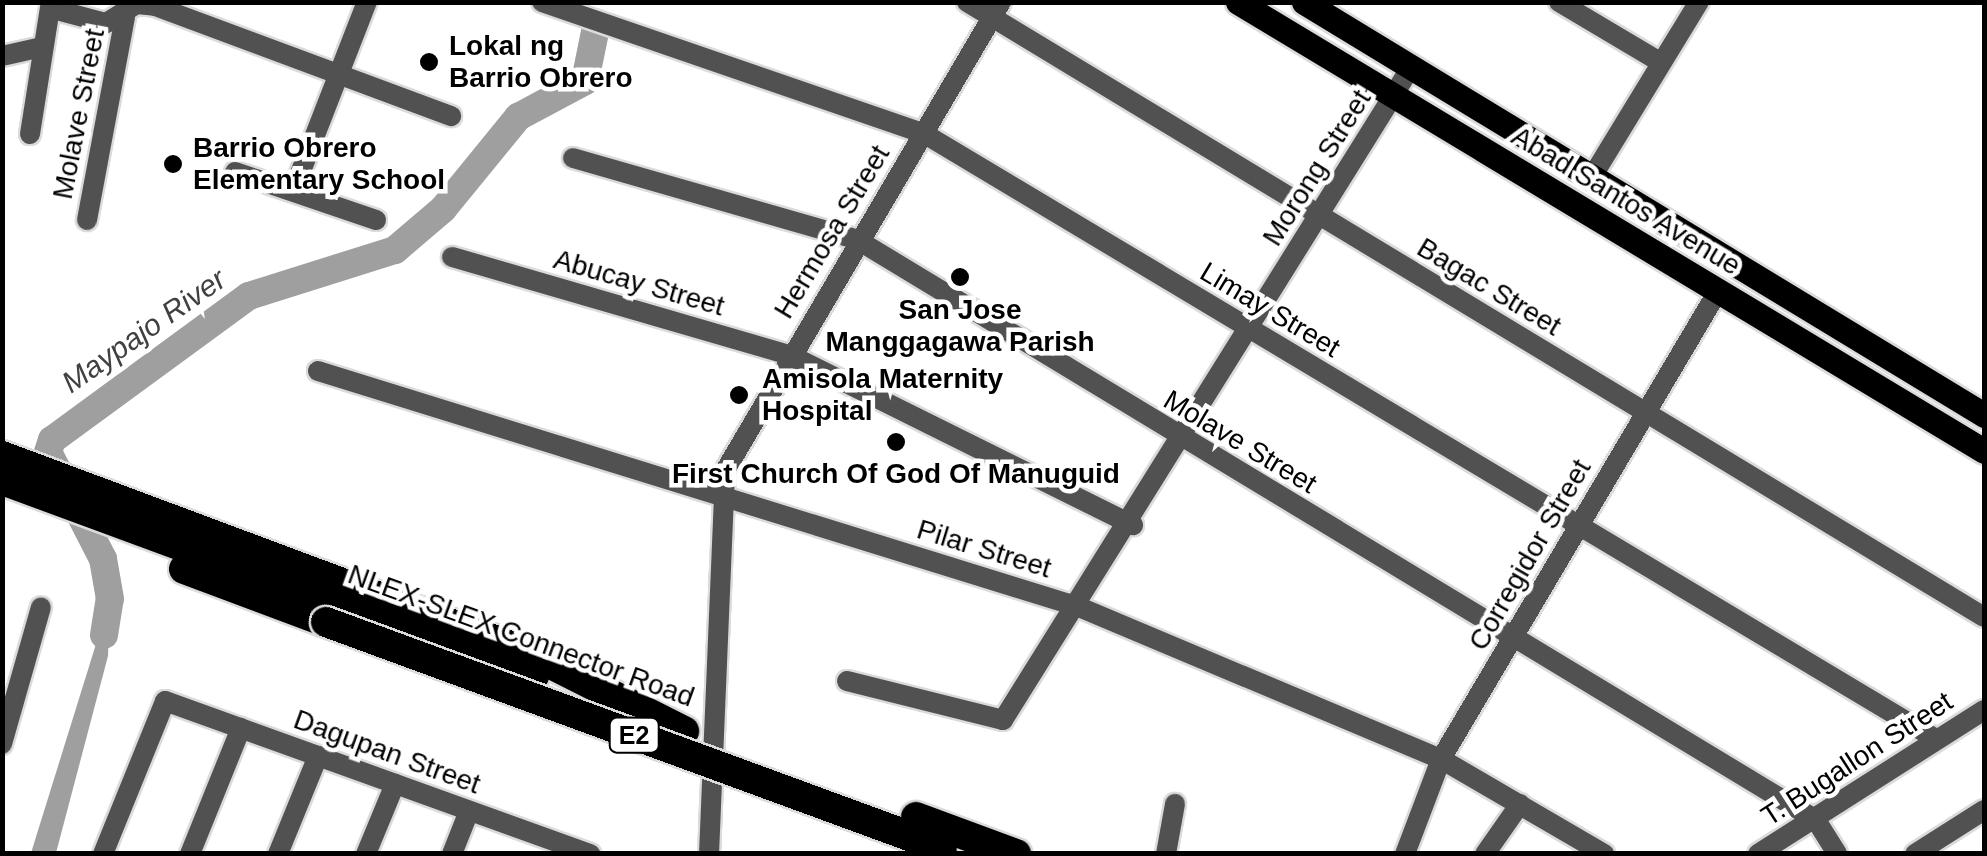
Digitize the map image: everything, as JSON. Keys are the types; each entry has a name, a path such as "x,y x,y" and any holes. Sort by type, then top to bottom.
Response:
{"highway":[{"path":"2,456 527,652 684,731"},
{"name":"NLEX-SLEX Connector Road","path":"4,497 684,731 1016,854"},
{"name":"NLEX-SLEX Connector Road","path":"4,497 949,851"}],"main road":[{"name":"Abad Santos Avenue","path":"1238,2 1984,451"},
{"name":"Abad Santos Avenue","path":"1304,2 1984,416"}],"street":[{"path":"294,189 366,2"},
{"name":"Limay Street","path":"542,2 923,133 1578,529 1936,738"},
{"name":"Bagac Street","path":"967,2 997,10 1319,218 1984,616"},
{"path":"1559,2 1660,62"},
{"path":"1592,177 1699,2"},
{"path":"30,134 52,6 106,22 142,6 451,116"},
{"name":"Molave Street","path":"87,220 142,6"},
{"name":"Hermosa Street","path":"708,854 718,496 790,355 856,239 997,10"},
{"path":"2,56 42,47"},
{"name":"Morong Street","path":"848,681 1003,720 1133,525 1411,67"},
{"name":"Molave Street","path":"574,158 856,239 1816,820 1838,854"},
{"path":"236,172 376,220"},
{"name":"Abucay Street","path":"452,257 790,355 1133,525"},
{"name":"Corregidor Street","path":"1404,854 1442,758 1718,291"},
{"name":"Pilar Street","path":"318,372 1079,607 1442,758 1604,854"},
{"path":"2,744 41,607"},
{"name":"Dagupan Street","path":"103,854 165,702 470,811 539,845 590,854"},
{"name":"T. Bugallon Street","path":"1758,854 1984,710"},
{"path":"190,854 242,728"},
{"path":"278,854 318,756"},
{"path":"366,854 394,784"},
{"path":"1166,854 1175,804"},
{"path":"1484,854 1520,804"},
{"path":"1915,854 1984,810"},
{"path":"452,854 470,811"}],"shaded area":[{"path":"110,599 108,656 56,853 31,853"}],"waterway":[{"name":"Maypajo River","path":"104,635 110,599 103,559 48,452 52,440 249,296 395,250 443,209 518,117 585,81 596,27"}],"place":[{"name":"Lokal ng Barrio Obrero","path":"429,62"},
{"name":"Barrio Obrero Elementary School","path":"173,164"},
{"name":"San Jose Manggagawa Parish","path":"960,277"},
{"name":"Amisola Maternity Hospital","path":"739,395"},
{"name":"First Church Of God Of Manuguid","path":"896,442"}]}
